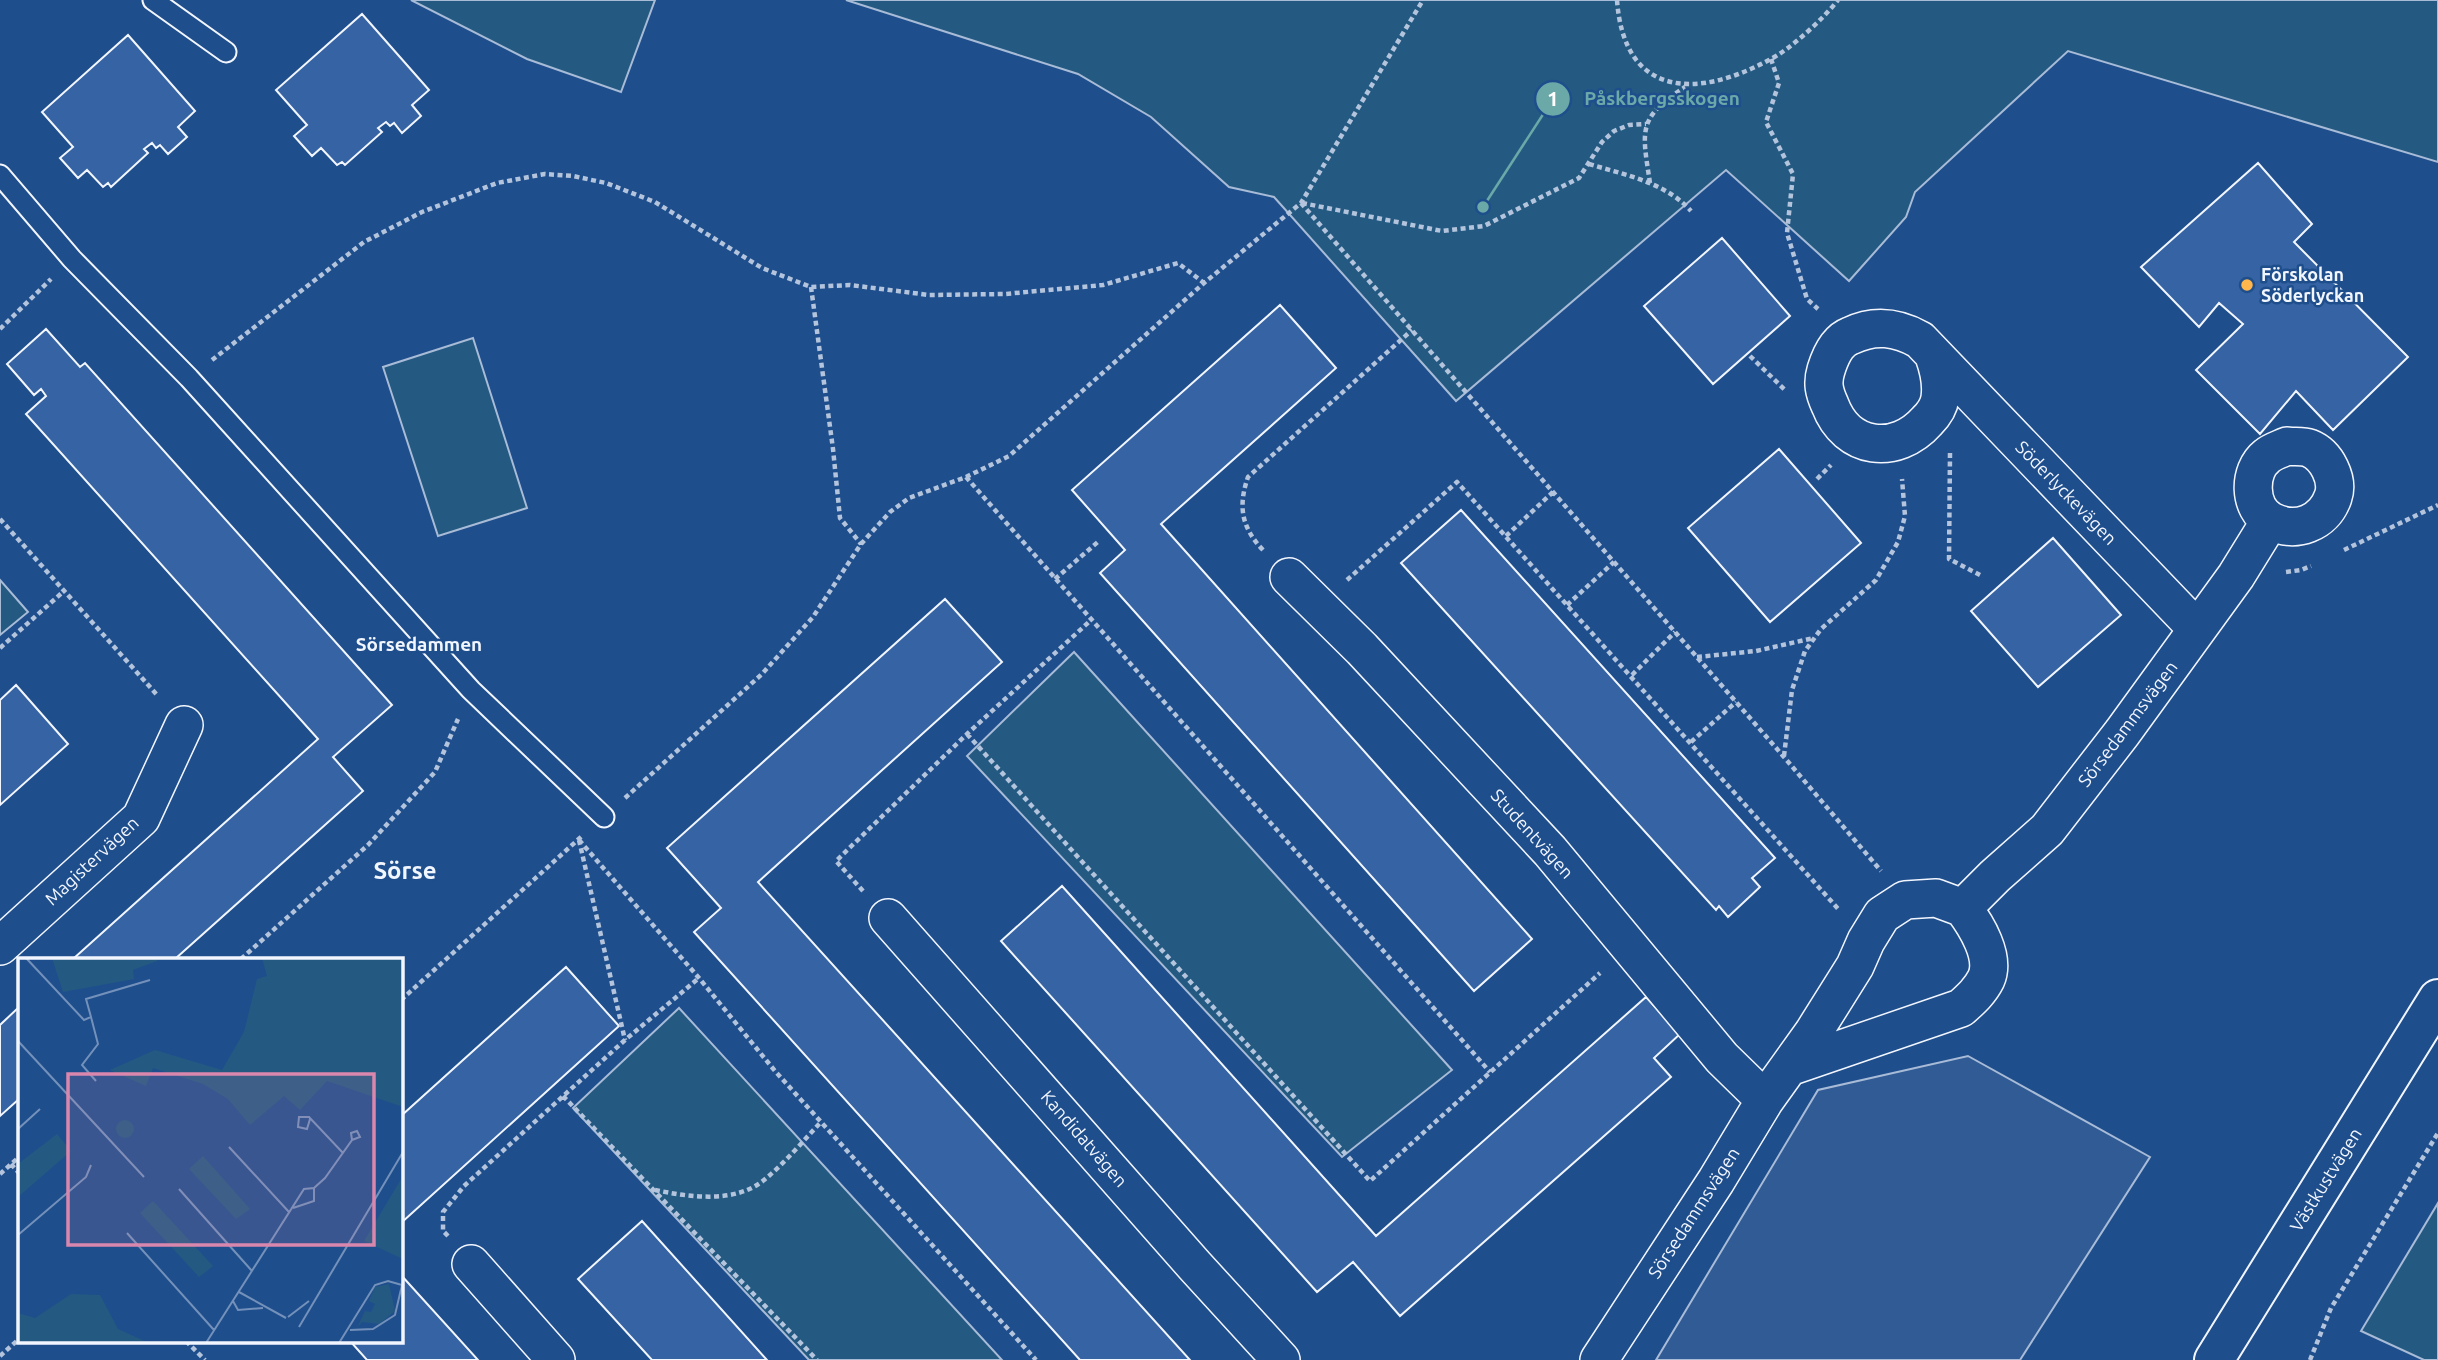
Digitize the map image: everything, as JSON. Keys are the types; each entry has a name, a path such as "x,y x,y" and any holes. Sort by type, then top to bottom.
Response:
{"street":[{"name":"Söderlyckevägen","path":"1846,337 1868,328 1886,328 1907,332 1920,340 2197,629"},
{"path":"1846,337 1830,356 1822,382 1836,420 1852,435 1869,442 1890,445 1899,442 1921,428 1934,412 1940,400 1939,371 1934,356"},
{"name":"Sörsedammsvägen","path":"1963,908 1994,876 2048,830 2236,576 2270,521"},
{"name":"Studentvägen","path":"1289,577 1362,649 1540,841 1722,1058 1765,1100"},
{"name":"Magistervägen","path":"0,946 141,818 184,725"},
{"path":"1789,1067 1961,1008 1977,993 1988,975 1986,951 1979,928 1963,908 1936,898 1905,900"},
{"name":"Sörsedammsvägen","path":"1599,1360 1716,1181 1765,1100 1855,966 1882,915 1905,900"},
{"name":"Kandidatvägen","path":"888,918 1281,1360"},
{"name":"Västkustvägen","path":"2214,1360 2438,999"},
{"path":"471,1264 556,1360"}],"lane":[{"path":"153,0 226,52"},
{"path":"0,175 72,259 189,377 471,690 604,817"}],"path":[{"path":"402,999 762,674 813,617 861,544 890,512 909,498 966,477 1009,456 1204,283 1301,203 1423,0"},
{"path":"1617,0 1619,24 1632,55 1655,78 1685,86"},
{"path":"1650,183 1644,146 1646,124 1662,102 1685,86 1731,76 1771,60 1826,15 1838,0"},
{"path":"1771,60 1779,83 1766,122 1793,174 1787,233 1807,299 1846,337"},
{"path":"1301,203 1441,231 1484,226 1579,178 1602,142 1614,131 1629,125 1646,124"},
{"path":"1589,164 1650,183 1681,200 1691,211"},
{"path":"189,377 364,242 422,212 498,183 545,174 573,176 606,183 655,202 761,268 811,287 850,285 929,295 1005,294 1103,285 1178,263 1204,283"},
{"path":"1301,203 1784,757 1905,900"},
{"path":"0,328 72,259"},
{"path":"811,287 840,519 861,544"},
{"path":"1289,577 1254,540 1245,526 1242,496 1248,477 1412,330"},
{"path":"1934,412 1951,436 1949,559 1980,575"},
{"path":"1784,757 1792,690 1805,651 1844,607 1876,580 1898,542 1905,516 1899,442"},
{"path":"966,477 1490,1072"},
{"path":"1318,606 1457,482 1632,675 1866,941"},
{"path":"1506,536 1553,492"},
{"path":"0,519 184,725"},
{"path":"1055,579 1099,541"},
{"path":"1567,605 1614,562"},
{"path":"0,648 64,591"},
{"path":"888,918 836,860 1091,620"},
{"path":"1632,675 1675,632"},
{"path":"1697,657 1756,651 1815,638"},
{"path":"242,958 368,845 435,772 471,690"},
{"path":"1691,742 1736,702"},
{"path":"967,734 1370,1181 1629,946"},
{"path":"579,839 775,1071 1036,1360"},
{"path":"579,839 625,1040"},
{"path":"471,1264 443,1231 443,1212 464,1186 625,1040 699,978"},
{"path":"563,1096 817,1360"},
{"path":"654,1190 688,1196 719,1196 743,1192 763,1181 821,1122"},
{"path":"2310,1360 2331,1308 2438,1133"},
{"path":"0,1174 18,1158"},
{"path":"11,1164 18,1172"},
{"path":"0,1356 18,1340"},
{"path":"187,1342 205,1360"}],"shaded area":[{"path":"411,0 655,0 621,92 527,59"},
{"path":"846,0 2438,0 2438,162 2068,51 1915,192 1906,217 1849,281 1726,170 1456,401 1274,197 1229,187 1151,117 1078,74"},
{"path":"473,338 527,508 438,536 383,367"},
{"path":"0,580 28,612 0,635"},
{"path":"1074,652 1452,1070 1342,1157 967,756"},
{"path":"679,1008 1002,1360 809,1360 573,1108"},
{"path":"1968,1056 2150,1157 2020,1360 1656,1360 1818,1090"},
{"path":"2438,1203 2438,1360 2424,1360 2361,1331"}],"building":[{"path":"362,14 429,90 412,105 421,116 402,133 394,123 390,126 386,122 378,128 382,132 345,165 342,162 337,165 321,148 312,156 294,136 307,125 276,90"},
{"path":"128,35 195,111 178,127 187,137 168,154 160,145 156,148 152,143 144,149 148,153 111,187 108,183 103,187 87,170 78,178 60,158 73,147 42,112"},
{"name":"Förskolan Söderlyckan","path":"2258,163 2312,224 2294,242 2408,357 2333,430 2296,391 2260,434 2196,370 2243,324 2219,303 2199,327 2141,267"},
{"path":"1722,238 1790,316 1713,384 1644,306"},
{"path":"1280,305 1336,368 1161,524 1532,939 1474,991 1100,573 1125,550 1072,490"},
{"path":"46,329 80,367 85,363 392,705 333,757 363,791 176,958 74,958 318,739 26,414 46,396 41,389 34,395 7,364"},
{"path":"1779,449 1861,543 1770,622 1688,528"},
{"path":"1461,510 1775,858 1752,878 1760,887 1728,917 1719,906 1716,910 1401,563"},
{"path":"2053,538 2121,615 2038,687 1971,611"},
{"path":"945,599 1002,662 758,882 1190,1360 1080,1360 694,932 721,908 667,848"},
{"path":"16,685 68,744 0,805 0,700"},
{"path":"1062,886 1376,1236 1646,997 1680,1034 1654,1058 1671,1077 1400,1316 1353,1262 1317,1292 1001,941"},
{"path":"566,967 619,1026 402,1222 402,1115"},
{"path":"18,1008 18,1100 0,1116 0,1025"},
{"path":"642,1221 767,1360 652,1360 578,1279"},
{"path":"402,1276 478,1360 367,1360 351,1342 402,1342"}],"place":[{"name":"Påskbergsskogen","path":"1483,207"},
{"name":"Förskolan Söderlyckan","path":"2247,285"}],"district":[{"name":"Sörsedammen","path":"419,644"},
{"name":"Sörse","path":"405,871"}]}
